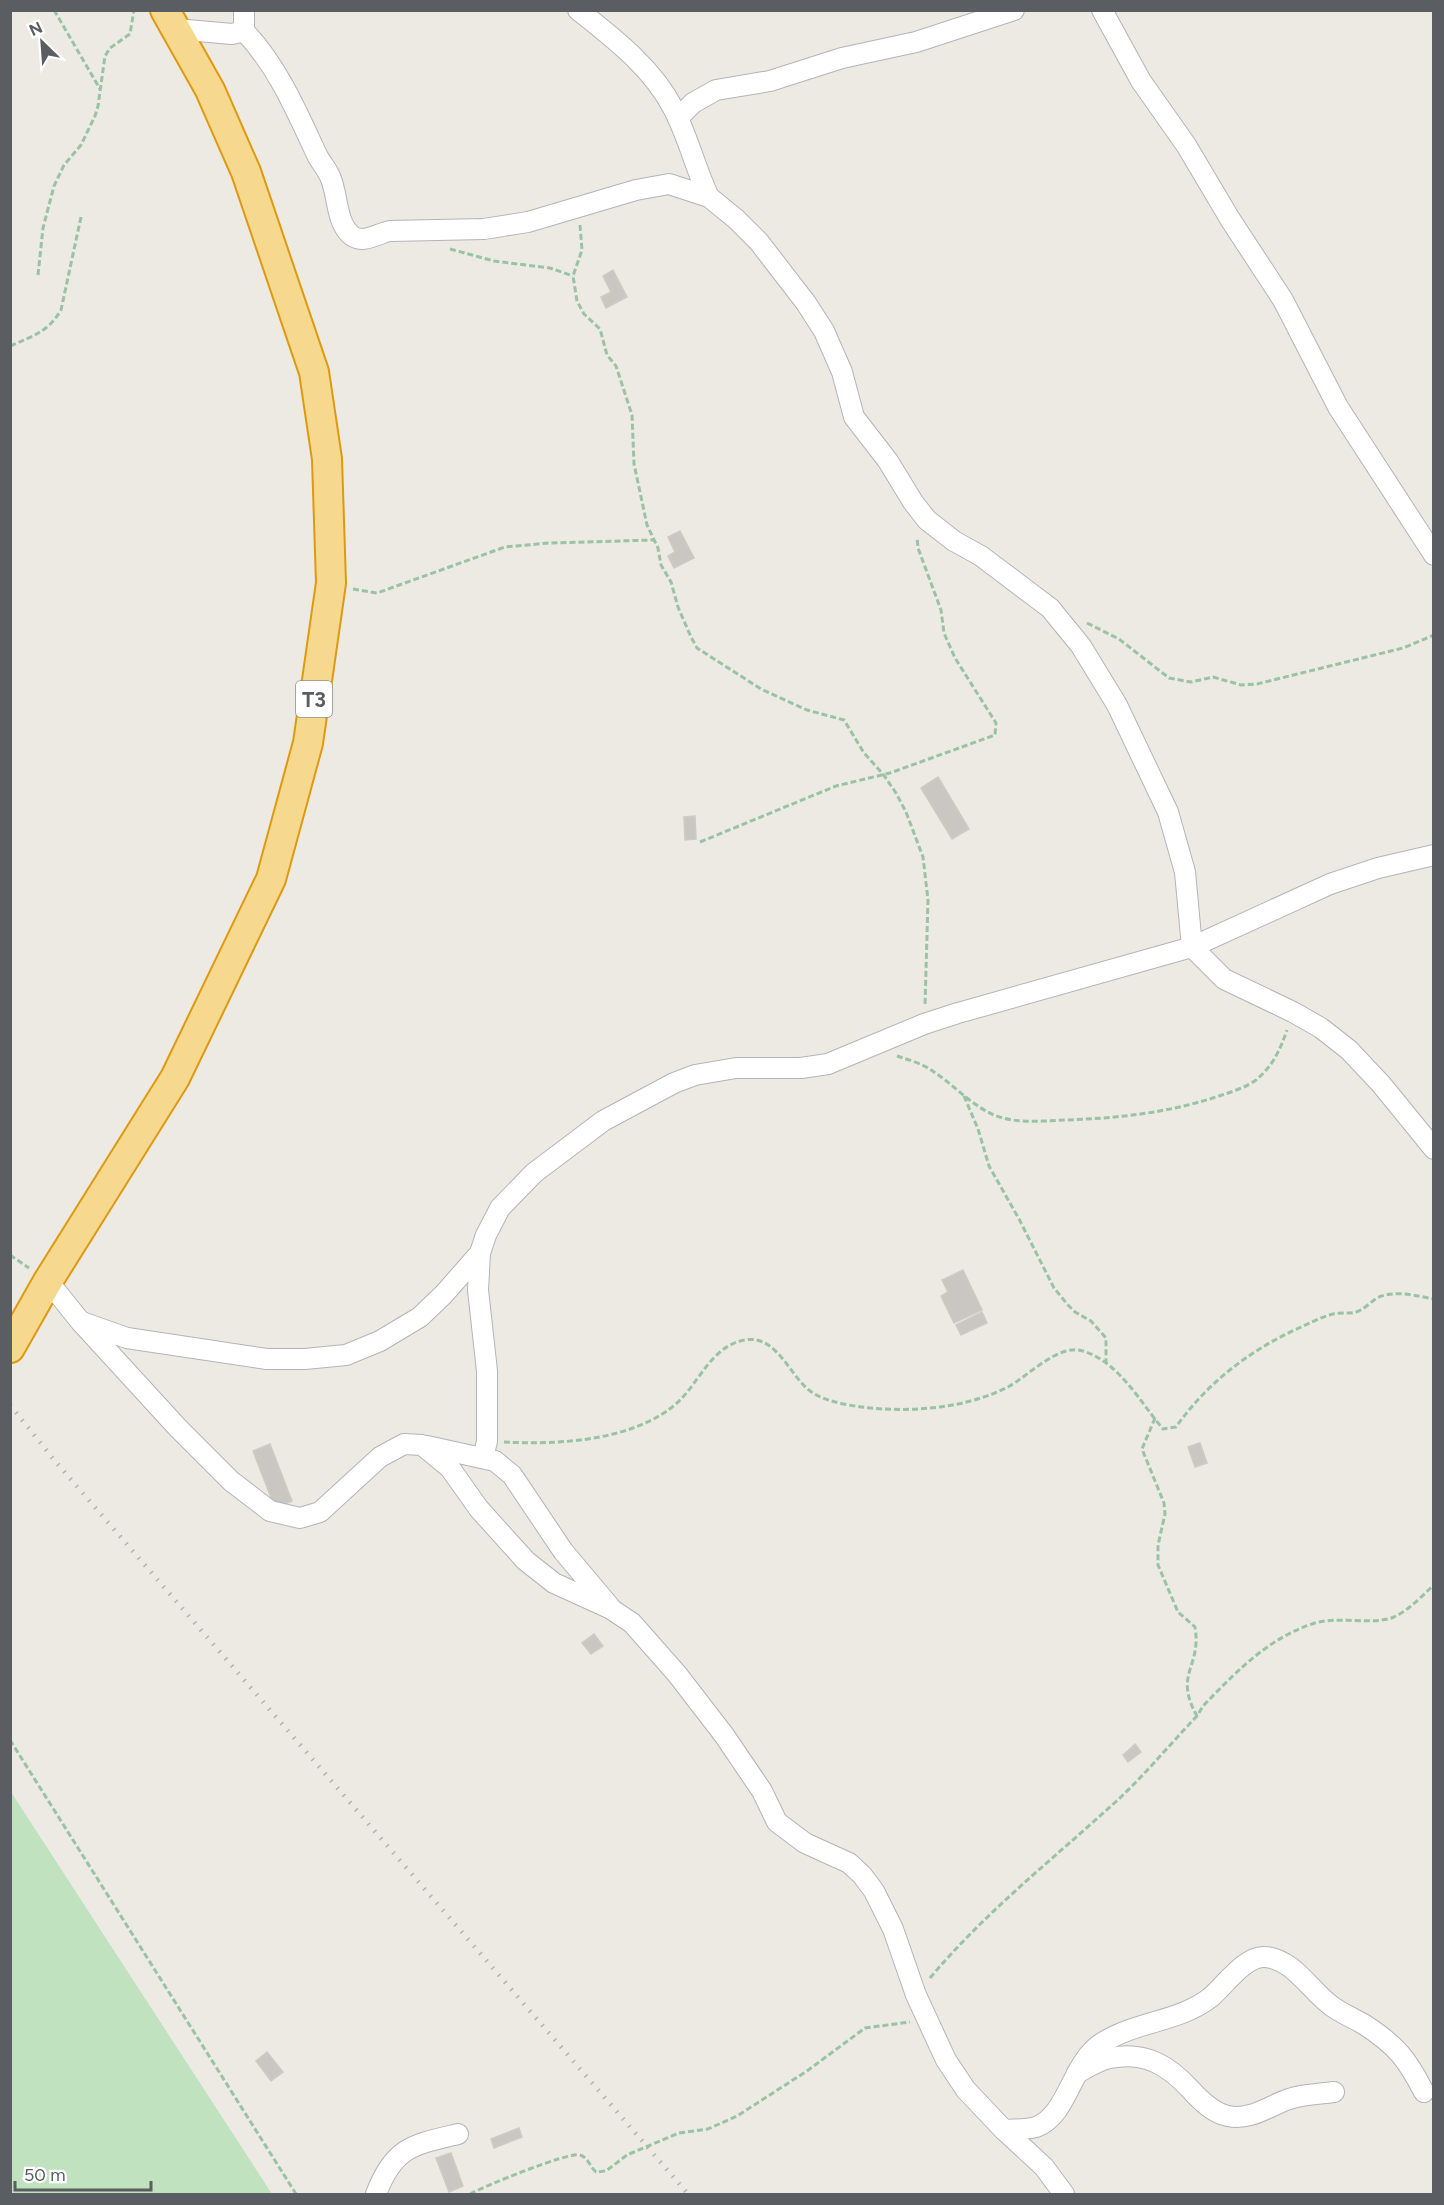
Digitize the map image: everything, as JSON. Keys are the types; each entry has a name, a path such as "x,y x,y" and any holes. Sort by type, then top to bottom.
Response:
{"highway":[{"name":"T3","path":"10,1348 48,1281 175,1078 271,879 308,743 331,583 327,459 314,372 246,172 210,90 170,20"}],"street":[{"path":"244,10 244,31 256,44 279,80 332,181 337,204 347,230 356,238 366,239 390,231 457,230 528,222 658,184 669,184 709,197"},
{"path":"578,10 600,26 645,68 660,86 678,118 698,174 709,197 759,242 806,303 824,331 834,353 854,417 888,461 927,520 954,541 981,556 1050,608 1081,646 1117,705 1168,812 1185,872 1192,947 1224,979 1322,1028 1349,1050 1381,1084 1434,1149"},
{"path":"678,118 693,102 716,90 770,81 842,58 916,42 1014,10"},
{"path":"1102,10 1141,81 1186,145 1230,219 1284,300 1338,407 1434,555"},
{"path":"170,20 232,34 244,31"},
{"path":"611,1609 563,1551 512,1475 485,1449 487,1371 478,1290 480,1253 486,1235 500,1208 534,1173 603,1121 674,1083 695,1075 736,1068 801,1068 828,1064 924,1024 1192,947 1330,884 1378,868 1434,855"},
{"path":"80,1322 127,1338 267,1359 305,1359 346,1354 380,1341 420,1317 480,1253"},
{"path":"48,1281 80,1322 231,1481 270,1511 300,1518 320,1512 380,1457 405,1444 485,1449"},
{"path":"422,1445 450,1468 478,1509 526,1561 554,1583 611,1609 638,1629 684,1682 744,1763 762,1791 777,1822 805,1843 849,1863 862,1875 874,1891 893,1929 916,1995 946,2060 966,2090 1044,2167 1064,2194"},
{"path":"1004,2130 1035,2127 1048,2120 1064,2098 1090,2052 1102,2043 1121,2034 1187,2012 1210,1997 1249,1962 1264,1956 1286,1963 1333,2007 1364,2024 1389,2042 1408,2062 1424,2092"},
{"path":"1077,2073 1109,2058 1136,2056 1158,2062 1183,2081 1203,2103 1225,2116 1238,2118 1265,2110 1289,2099 1334,2092"},
{"path":"376,2194 395,2158 423,2143 458,2134"}],"path":[{"path":"54,10 100,89"},
{"path":"38,275 43,228 50,198 64,165 87,134 98,106 105,56 110,48 130,34 134,10"},
{"path":"583,206 580,229 582,250 573,276 580,308 600,329 607,355 616,366 632,415 634,464 647,525 658,548 664,572 671,582 678,607 697,648 761,689 807,710 844,720 864,753 883,774 906,812 924,857 928,900 924,1024"},
{"path":"10,346 42,332 53,323 61,310 81,216"},
{"path":"446,248 494,261 556,270 573,276"},
{"path":"700,842 836,786 883,774 995,735 996,723 955,658 944,633 941,610 918,548 917,536"},
{"path":"331,583 362,592 376,593 504,547 549,543 654,540"},
{"path":"1050,608 1119,639 1169,678 1191,682 1213,677 1241,686 1403,648 1434,635"},
{"path":"870,1047 933,1070 963,1095 993,1115 1032,1121 1132,1117 1190,1106 1240,1089 1255,1081 1270,1067 1280,1052 1293,1012"},
{"path":"963,1095 978,1129 989,1166 1054,1288 1075,1312 1091,1321 1106,1338 1106,1364"},
{"path":"485,1449 586,1439 625,1431 643,1424 675,1405 720,1352 731,1344 747,1339 766,1343 779,1354 802,1384 814,1394 852,1405 901,1410 968,1402 986,1397 1019,1381 1065,1350 1084,1351 1106,1364 1137,1394 1163,1429 1176,1427 1203,1392 1240,1362 1277,1337 1323,1317 1336,1313 1355,1312 1385,1295 1434,1299"},
{"path":"1155,1418 1142,1449 1164,1503 1165,1514 1158,1545 1158,1565 1178,1612 1195,1627 1197,1645 1186,1676 1186,1686 1191,1706 1197,1716"},
{"path":"916,1995 959,1944 1023,1882 1124,1794 1197,1716 1209,1699 1263,1649 1297,1629 1330,1620 1394,1617 1415,1603 1434,1585"},
{"path":"10,1740 296,2194"},
{"path":"471,2194 570,2155 585,2157 596,2172 606,2171 627,2155 646,2146 679,2133 708,2129 737,2116 807,2071 865,2028 927,2020"}],"green space":[{"path":"11,1792 272,2194 11,2194"}],"building":[{"path":"613,270 627,297 606,308 601,297 611,292 603,276"},
{"path":"680,531 694,558 674,568 668,556 675,552 668,537"},
{"path":"938,777 969,829 952,839 921,788"},
{"path":"695,816 696,839 685,840 684,817"},
{"path":"963,1270 982,1310 954,1323 941,1296 948,1292 942,1280"},
{"path":"982,1312 987,1323 961,1335 956,1325"},
{"path":"1200,1443 1207,1463 1195,1467 1188,1447"},
{"path":"270,1444 292,1501 275,1508 253,1451"},
{"path":"594,1634 603,1646 591,1654 582,1643"},
{"path":"1135,1744 1141,1752 1128,1762 1123,1755"},
{"path":"267,2052 283,2072 271,2081 256,2061"},
{"path":"519,2128 522,2137 494,2148 491,2139"},
{"path":"451,2153 463,2186 449,2192 436,2158"}],"railway":[{"path":"10,1405 55,1461 688,2194"}]}
